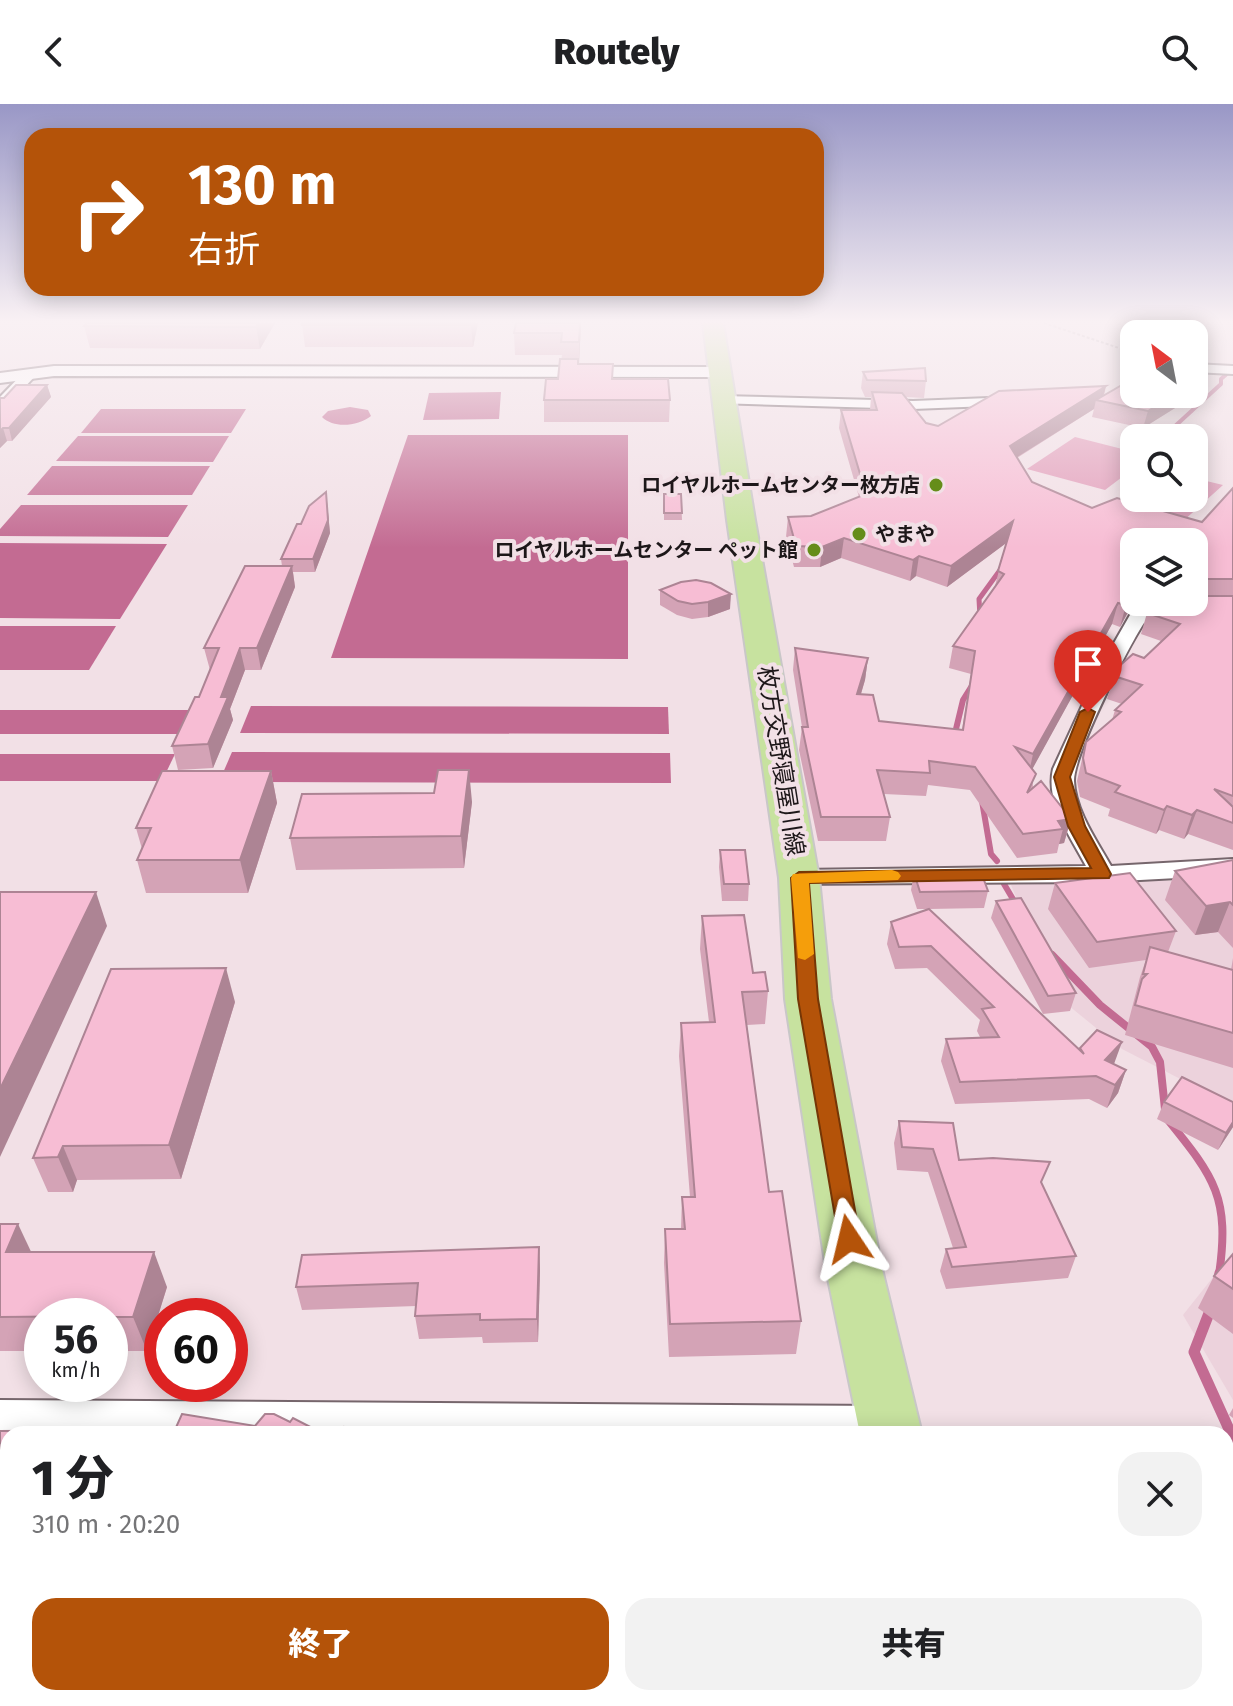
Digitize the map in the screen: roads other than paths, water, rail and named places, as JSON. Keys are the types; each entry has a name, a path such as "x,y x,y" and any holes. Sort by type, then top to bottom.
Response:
{"main road":[{"name":"枚方交野寝屋川線","path":"723,398 799,878 808,999 854,1269 889,1426"}],"street":[{"path":"840,398 913,405 1024,401"},
{"path":"1103,874 1077,826 1062,777 1088,712 1137,619 1155,611 1180,608 1233,609"},
{"path":"799,878 1103,874 1233,867"},
{"path":"0,1418 647,1426"}],"waterway":[{"path":"1177,424 1206,398"},
{"path":"980,617 979,599 1003,566"},
{"path":"959,734 956,729 963,700 973,684"},
{"path":"982,801 991,854 997,861"},
{"path":"1004,884 1017,906"},
{"path":"1052,955 1100,1005 1152,1047 1160,1062 1165,1109"},
{"path":"1168,1120 1208,1174 1215,1190 1222,1226 1219,1275"},
{"path":"1219,1277 1220,1273"},
{"path":"1211,1308 1194,1352 1228,1426"}],"place":[{"name":"ロイヤルホームセンター枚方店","path":"936,485"},
{"name":"やまや","path":"859,534"},
{"name":"ロイヤルホームセンター ペット館","path":"814,550"}]}
